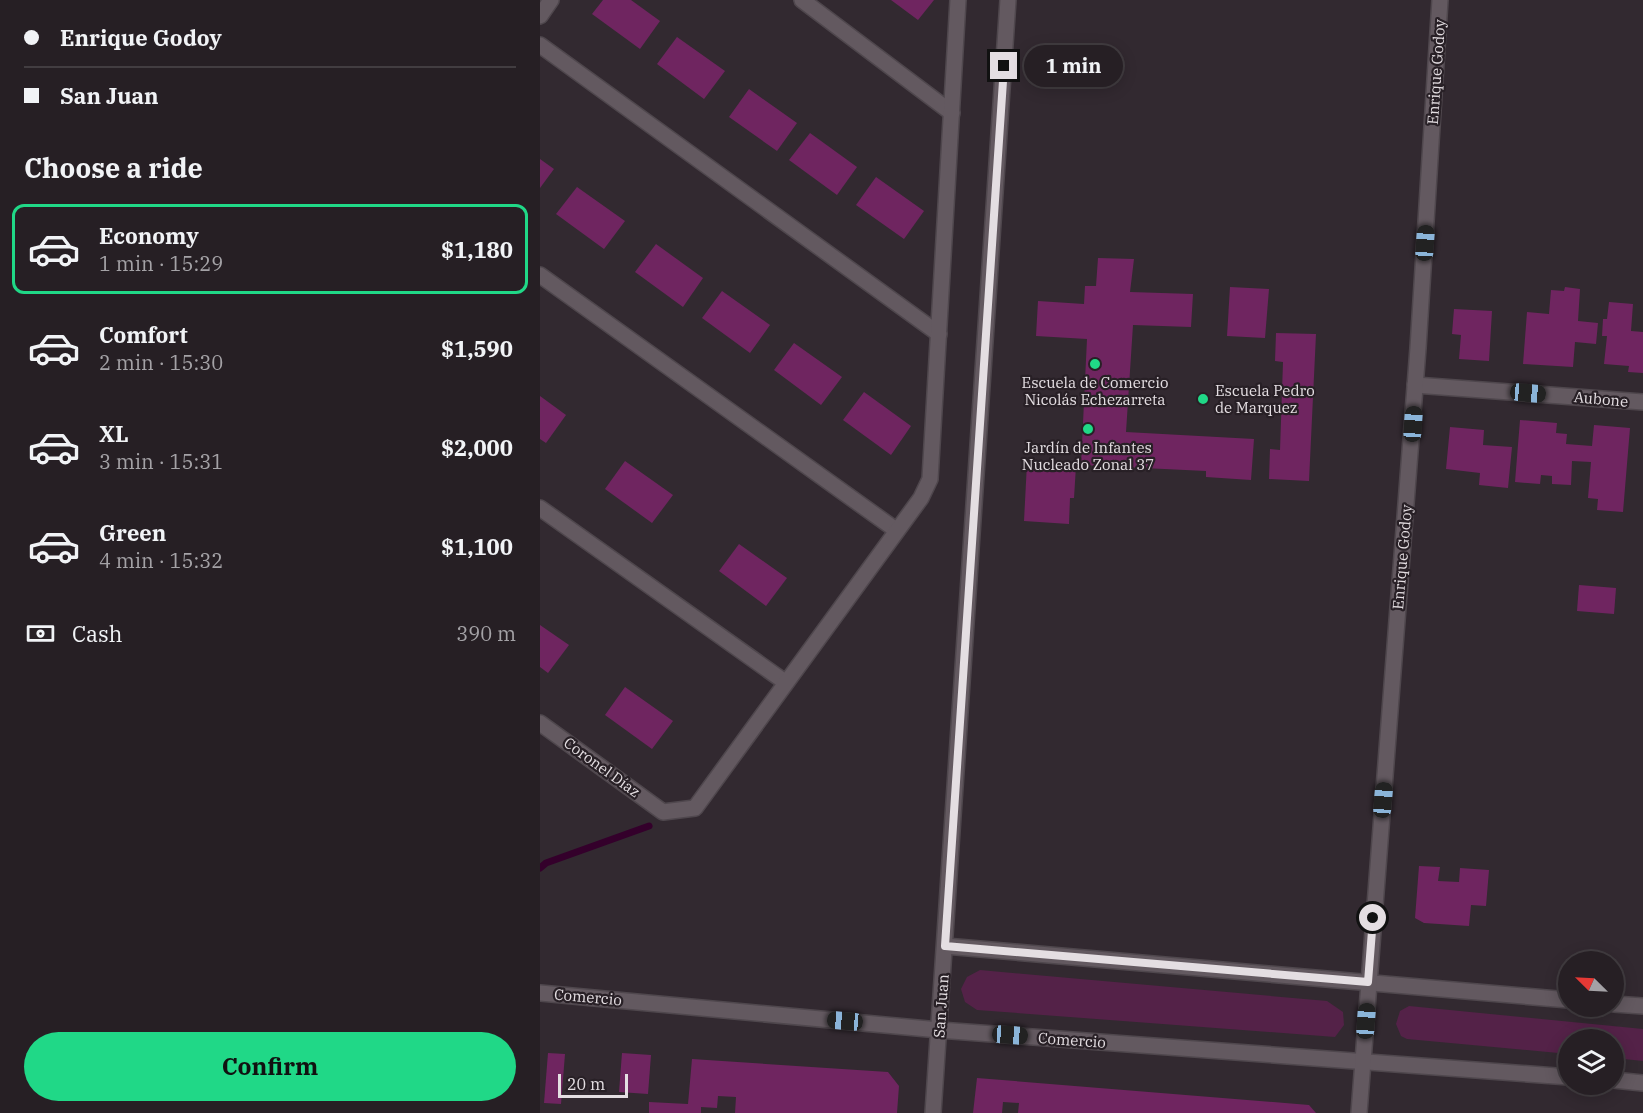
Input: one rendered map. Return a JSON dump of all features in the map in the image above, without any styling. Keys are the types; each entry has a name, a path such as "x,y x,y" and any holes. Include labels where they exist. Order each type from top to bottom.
{"street":[{"path":"540,16 551,0"},
{"path":"802,0 952,113"},
{"path":"540,508 785,682 921,498 930,479 958,0"},
{"name":"San Juan","path":"933,1113 1008,0"},
{"name":"Enrique Godoy","path":"1359,1113 1415,385 1440,0"},
{"path":"540,45 939,334"},
{"path":"540,275 896,530"},
{"name":"Aubone","path":"1415,385 1643,402"},
{"name":"Coronel Díaz","path":"540,723 663,812 695,808 785,682"},
{"path":"945,946 1558,999"},
{"name":"Comercio","path":"540,993 939,1030 1558,1076"},
{"path":"1624,1005 1643,1006"},
{"path":"1624,1081 1643,1083"}],"shaded area":[{"path":"980,970 1327,1001 1343,1012 1344,1025 1335,1037 977,1010 965,1002 961,989 967,977"},
{"path":"1409,1006 1643,1029 1643,1061 1624,1059 1624,1029 1558,1029 1558,1053 1407,1039 1401,1036 1396,1024 1400,1011"}],"building":[{"path":"603,0 631,0 660,21 640,49 592,14"},
{"path":"891,0 934,0 918,20"},
{"path":"677,37 725,71 704,99 657,64"},
{"path":"749,89 797,123 777,151 729,117"},
{"path":"810,133 857,167 837,195 789,160"},
{"path":"540,159 554,169 540,188"},
{"path":"876,177 924,211 904,239 856,205"},
{"path":"577,187 625,221 604,249 556,214"},
{"path":"656,244 703,278 683,307 635,272"},
{"path":"1098,258 1134,259 1130,292 1193,294 1191,327 1133,325 1126,432 1254,439 1251,480 1206,477 1206,471 1081,465 1087,339 1036,336 1038,301 1084,304 1085,286 1096,286"},
{"path":"1230,287 1269,289 1265,338 1227,336"},
{"path":"1565,287 1580,289 1578,321 1598,323 1596,344 1575,342 1573,367 1523,364 1527,312 1549,314 1551,290 1564,291"},
{"path":"722,291 770,325 750,353 702,318"},
{"path":"1609,302 1633,304 1631,331 1643,332 1643,373 1628,372 1629,366 1604,364 1607,336 1602,336 1603,319 1607,319"},
{"path":"1454,309 1492,311 1489,361 1459,359 1461,335 1452,334"},
{"path":"1276,333 1316,334 1309,481 1269,479 1270,449 1280,450 1283,362 1275,361"},
{"path":"794,343 842,377 821,405 774,370"},
{"path":"864,392 911,426 891,455 843,420"},
{"path":"540,396 566,415 546,443 540,439"},
{"path":"1520,420 1557,423 1556,433 1567,434 1566,444 1592,446 1594,425 1630,428 1623,512 1597,510 1598,499 1588,498 1591,462 1572,461 1571,485 1552,484 1552,476 1541,475 1540,484 1515,482"},
{"path":"1450,427 1484,430 1483,445 1512,447 1508,488 1479,485 1480,473 1446,469"},
{"path":"625,461 673,495 652,523 605,489"},
{"path":"1027,463 1076,466 1074,498 1070,498 1069,524 1024,521"},
{"path":"739,544 787,578 766,606 719,571"},
{"path":"1579,585 1616,588 1614,614 1577,611"},
{"path":"540,625 569,645 548,673 540,667"},
{"path":"625,687 673,721 652,749 605,715"},
{"path":"1419,866 1440,867 1438,881 1459,882 1460,868 1489,870 1486,906 1471,905 1469,926 1424,923 1415,918"},
{"path":"548,1053 565,1054 561,1104 544,1103"},
{"path":"622,1053 651,1055 648,1094 619,1092"},
{"path":"692,1059 888,1072 899,1086 897,1113 735,1113 736,1097 718,1096 717,1108 701,1107 701,1113 649,1113 649,1102 688,1104"},
{"path":"977,1078 1309,1105 1316,1113 1018,1113 1019,1103 1003,1102 1002,1113 973,1113"}],"waterway":[{"path":"540,868 546,863 649,826"}],"place":[{"name":"Escuela de Comercio Nicolás Echezarreta","path":"1095,364"},
{"name":"Escuela Pedro de Marquez","path":"1203,399"},
{"name":"Jardín de Infantes Nucleado Zonal 37","path":"1088,429"}],"route":[{"path":"1004,66 945,946 1368,982 1373,918"}]}
